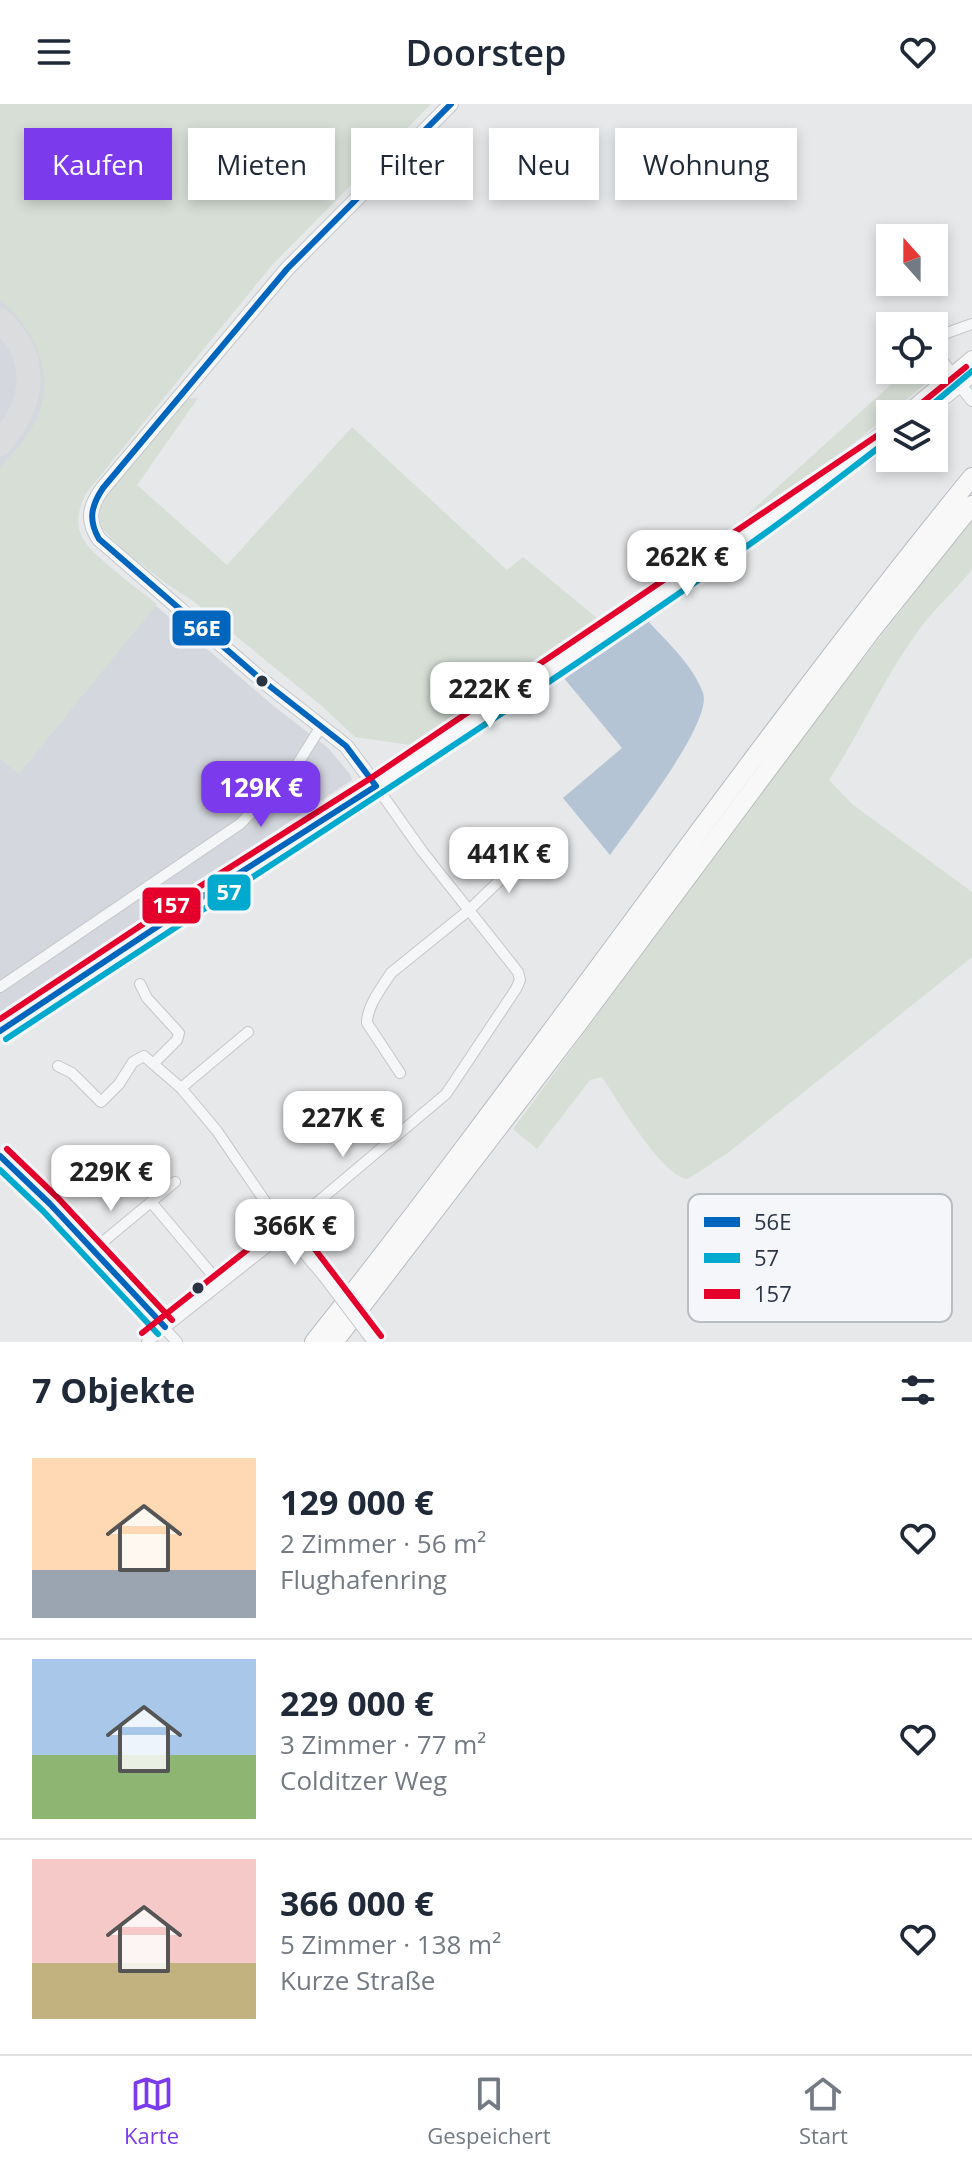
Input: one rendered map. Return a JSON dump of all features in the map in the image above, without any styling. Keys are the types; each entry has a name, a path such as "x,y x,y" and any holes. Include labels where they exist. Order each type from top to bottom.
{"highway":[{"path":"314,1342 455,1159 841,642 972,477"},
{"path":"334,1342 577,1025 868,635 972,505"}],"main road":[{"path":"376,786 346,746 263,681 122,561 93,531 91,512 103,488 287,269 451,104"},
{"path":"937,400 972,358"},
{"path":"926,400 956,380 972,375"},
{"path":"736,542 876,437"},
{"path":"0,1031 376,786 876,448"}],"street":[{"path":"948,333 972,324"},
{"path":"948,368 972,400"},
{"path":"0,987 240,824 295,768 322,725"},
{"path":"147,1342 286,1232 295,1221 446,1094 520,980 518,972 422,851 376,786"},
{"path":"400,1073 367,1023 368,1012 391,973 469,910 526,855"},
{"path":"140,984 147,998 179,1033 177,1040 154,1063"},
{"path":"181,1088 248,1032"},
{"path":"58,1066 72,1073 101,1102 136,1060 147,1056 181,1088 217,1131 286,1232 373,1342"},
{"path":"0,1156 93,1250 177,1342"},
{"path":"93,1250 175,1182"},
{"path":"151,1202 220,1284"}],"shaded area":[{"path":"0,104 39,128 24,128 24,200 158,200 266,266 138,419 74,509 82,543 275,707 328,748 352,780 0,1015"},
{"path":"0,104 431,104 407,128 351,128 351,185 273,264 87,492 78,518 79,530 86,543 115,572 157,604 19,774 0,759 0,468 25,438 38,416 44,379 35,345 26,329 0,300"},
{"path":"892,384 925,384 906,400 876,400 876,425 740,527 737,524"},
{"path":"198,398 137,485 227,565 352,427 507,570 523,557 598,619 411,745 355,737 192,600 122,549 101,527 98,513 104,498 185,399"},
{"path":"972,519 972,569 906,648 829,780 852,804 972,892 972,957 729,1152 688,1179 666,1166 654,1152 602,1077 590,1080 537,1149 513,1129 804,735"}],"water":[{"path":"647,620 693,673 703,693 703,707 696,727 668,775 610,855 563,798 622,748 563,677"}],"taxiway":[{"path":"0,320 22,350 28,381 20,413 0,444"}],"transit line":[{"name":"56E","path":"376,786 346,746 263,681 99,539 93,526 92,513 103,488 287,269 451,104"},
{"name":"157","path":"925,400 966,367"},
{"name":"57","path":"938,400 972,371"},
{"name":"157","path":"0,1019 371,778 876,436"},
{"name":"57","path":"6,1039 649,614 778,524 876,450"},
{"name":"56E","path":"0,1031 376,786"},
{"name":"157","path":"7,1149 57,1197 172,1320"},
{"name":"56E","path":"0,1156 50,1204 165,1327"},
{"name":"57","path":"0,1170 43,1211 158,1334"},
{"name":"157","path":"288,1222 298,1227 381,1336"},
{"name":"157","path":"142,1333 280,1224"}]}
